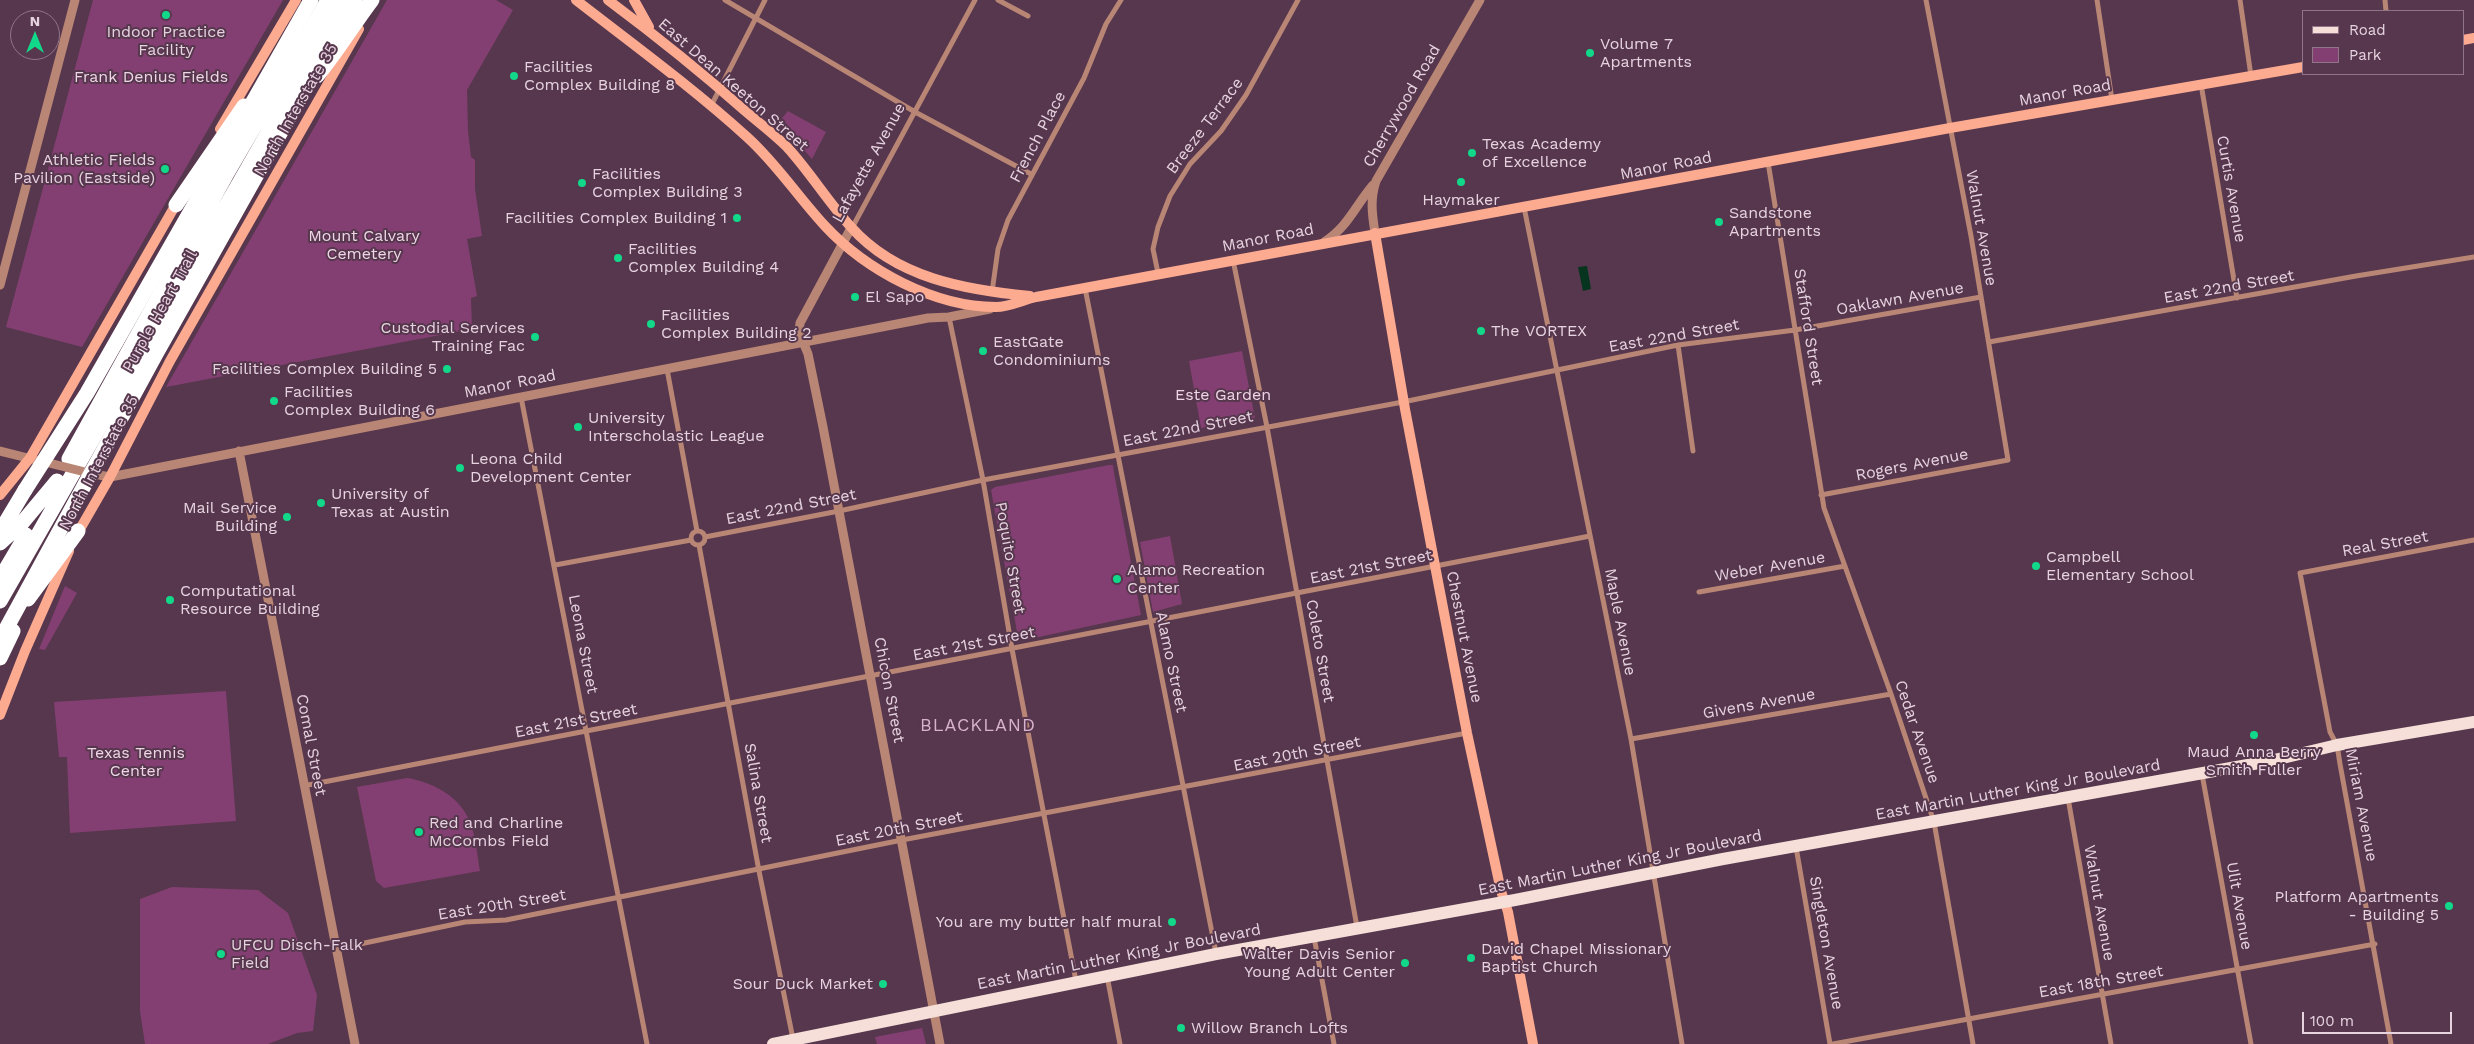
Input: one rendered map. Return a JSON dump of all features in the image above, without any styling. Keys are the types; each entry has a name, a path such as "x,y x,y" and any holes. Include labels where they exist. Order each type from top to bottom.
{"highway":[{"name":"Purple Heart Trail","path":"0,532 87,393 311,0"},
{"path":"176,205 317,0"},
{"name":"Purple Heart Trail","path":"0,580 222,183 328,0"},
{"name":"Purple Heart Trail","path":"0,601 344,0"},
{"name":"Purple Heart Trail","path":"0,640 170,328 355,0"},
{"path":"259,146 333,57 352,26 374,0"},
{"path":"0,543 22,523 57,481"},
{"path":"0,658 62,525"},
{"path":"0,636 78,531"}],"main road":[{"path":"0,495 30,458 296,0"},
{"name":"North Interstate 35","path":"0,715 25,651 78,531 110,477 170,361 374,0"},
{"name":"East Dean Keeton Street","path":"576,0 711,106 772,162 824,225 867,263 908,285 951,300 997,307 1036,297"},
{"name":"East Dean Keeton Street","path":"608,0 664,42 720,88 786,147 851,228 875,250 912,271 953,285 1036,297"},
{"path":"634,0 644,21 664,42"},
{"name":"Manor Road","path":"1036,297 1324,242 1524,208 1950,128 2302,67"},
{"name":"Chestnut Avenue","path":"1375,233 1403,402 1467,734 1504,902 1508,912 1533,1044"},
{"name":"East Martin Luther King Jr Boulevard","path":"773,1044 794,1042 934,1010 1216,954 2067,796 2270,761 2336,745 2474,722"}],"street":[{"path":"0,285 75,0"},
{"path":"725,0 915,112 1031,174"},
{"path":"711,106 765,0"},
{"name":"Lafayette Avenue","path":"803,342 799,332 800,323 976,0"},
{"path":"998,0 1028,16"},
{"name":"French Place","path":"992,292 998,249 1008,220 1084,78 1106,24 1121,0"},
{"name":"Breeze Terrace","path":"1158,273 1153,249 1158,227 1170,196 1190,164 1221,131 1246,95 1298,0"},
{"name":"Cherrywood Road","path":"1375,233 1371,194 1376,181 1480,0"},
{"name":"Walnut Avenue","path":"1926,0 1989,342 2008,460"},
{"path":"2097,0 2112,100"},
{"path":"2240,0 2251,76"},
{"name":"Curtis Avenue","path":"2201,84 2237,298"},
{"name":"Stafford Street","path":"1768,162 1821,495"},
{"path":"1324,242 1342,230 1357,203 1376,181"},
{"name":"Maple Avenue","path":"1524,208 1631,739 1682,1044"},
{"name":"East 22nd Street","path":"1989,342 2356,276 2474,257"},
{"name":"Coleto Street","path":"1233,260 1267,427 1358,928"},
{"name":"Alamo Street","path":"1085,288 1116,455 1146,604 1152,622 1216,954"},
{"name":"Oaklawn Avenue","path":"1795,330 1980,298"},
{"name":"Manor Road","path":"0,450 110,477 928,318 949,317 997,307"},
{"name":"Poquito Street","path":"949,317 983,480 1012,649 1076,981"},
{"name":"East 22nd Street","path":"705,537 983,480 1403,402 1678,346 1795,330"},
{"name":"Chicon Street","path":"803,342 808,354 839,511 940,1044"},
{"path":"1678,346 1693,451"},
{"path":"667,369 697,531"},
{"name":"Leona Street","path":"521,397 647,1044"},
{"name":"Comal Street","path":"240,451 354,1044"},
{"name":"Rogers Avenue","path":"1821,495 2008,460"},
{"name":"Cedar Avenue","path":"1821,495 1934,822 1974,1044"},
{"path":"691,540 695,545 700,545 704,541 703,533 697,531"},
{"path":"691,540 692,535 697,531"},
{"name":"East 21st Street","path":"303,786 730,705 1590,536"},
{"path":"555,565 691,540"},
{"name":"Real Street","path":"2300,573 2474,540"},
{"name":"Salina Street","path":"700,545 759,871 794,1042"},
{"name":"Weber Avenue","path":"1699,592 1846,566"},
{"name":"Miriam Avenue","path":"2300,573 2330,732 2336,745 2375,944 2392,1044"},
{"name":"Givens Avenue","path":"1631,739 1891,694"},
{"name":"East 20th Street","path":"336,949 465,922 506,920 759,871 902,840 1467,734"},
{"name":"Ulit Avenue","path":"2202,773 2251,1044"},
{"name":"Walnut Avenue","path":"2067,796 2111,1044"},
{"name":"Singleton Avenue","path":"1796,846 1832,1044"},
{"path":"1314,937 1334,1044"},
{"name":"East 18th Street","path":"1832,1044 2375,944"},
{"path":"1106,975 1120,1044"}],"green space":[{"name":"Frank Denius Fields","path":"93,0 283,0 82,347 6,327"},
{"name":"Mount Calvary Cemetery","path":"387,0 496,0 513,10 467,90 468,131 471,157 475,160 475,189 482,236 467,239 477,296 471,298 472,329 166,387"},
{"path":"788,111 826,132 812,159 796,141 792,131 782,118"},
{"name":"Este Garden","path":"1242,351 1255,418 1201,428 1189,361"},
{"path":"1113,465 1141,615 1025,640 1018,637 991,490 995,487"},
{"path":"1170,536 1182,604 1153,612 1140,542"},
{"path":"65,586 77,593 45,650 39,649"},
{"name":"Texas Tennis Center","path":"226,691 236,821 70,833 67,757 59,757 54,702"},
{"name":"Red and Charline McCombs Field","path":"407,778 435,787 459,805 472,827 480,871 384,888 376,881 357,787"},
{"name":"UFCU Disch-Falk Field","path":"172,887 258,890 288,913 317,995 313,1031 297,1033 268,1044 145,1044 140,1011 140,899"},
{"path":"922,1028 926,1044 877,1044 875,1037"}],"shaded area":[{"path":"1587,266 1591,289 1583,291 1578,267"}],"place":[{"name":"Indoor Practice Facility","path":"166,15"},
{"name":"Volume 7 Apartments","path":"1590,53"},
{"name":"Facilities Complex Building 8","path":"514,76"},
{"name":"Texas Academy of Excellence","path":"1472,153"},
{"name":"Athletic Fields Pavilion (Eastside)","path":"165,169"},
{"name":"Haymaker","path":"1461,182"},
{"name":"Facilities Complex Building 3","path":"582,183"},
{"name":"Facilities Complex Building 1","path":"737,218"},
{"name":"Sandstone Apartments","path":"1719,222"},
{"name":"Facilities Complex Building 4","path":"618,258"},
{"name":"El Sapo","path":"855,297"},
{"name":"Facilities Complex Building 2","path":"651,324"},
{"name":"The VORTEX","path":"1481,331"},
{"name":"Custodial Services Training Fac","path":"535,337"},
{"name":"EastGate Condominiums","path":"983,351"},
{"name":"Facilities Complex Building 5","path":"447,369"},
{"name":"Facilities Complex Building 6","path":"274,401"},
{"name":"University Interscholastic League","path":"578,427"},
{"name":"Leona Child Development Center","path":"460,468"},
{"name":"University of Texas at Austin","path":"321,503"},
{"name":"Mail Service Building","path":"287,517"},
{"name":"Campbell Elementary School","path":"2036,566"},
{"name":"Alamo Recreation Center","path":"1117,579"},
{"name":"Computational Resource Building","path":"170,600"},
{"name":"Maud Anna Berry Smith Fuller","path":"2254,735"},
{"name":"Red and Charline McCombs Field","path":"419,832"},
{"name":"Platform Apartments - Building 5","path":"2449,906"},
{"name":"You are my butter half mural","path":"1172,922"},
{"name":"UFCU Disch-Falk Field","path":"221,954"},
{"name":"David Chapel Missionary Baptist Church","path":"1471,958"},
{"name":"Walter Davis Senior Young Adult Center","path":"1405,963"},
{"name":"Sour Duck Market","path":"883,984"},
{"name":"Willow Branch Lofts","path":"1181,1028"}],"district":[{"name":"BLACKLAND","path":"978,726"}]}
